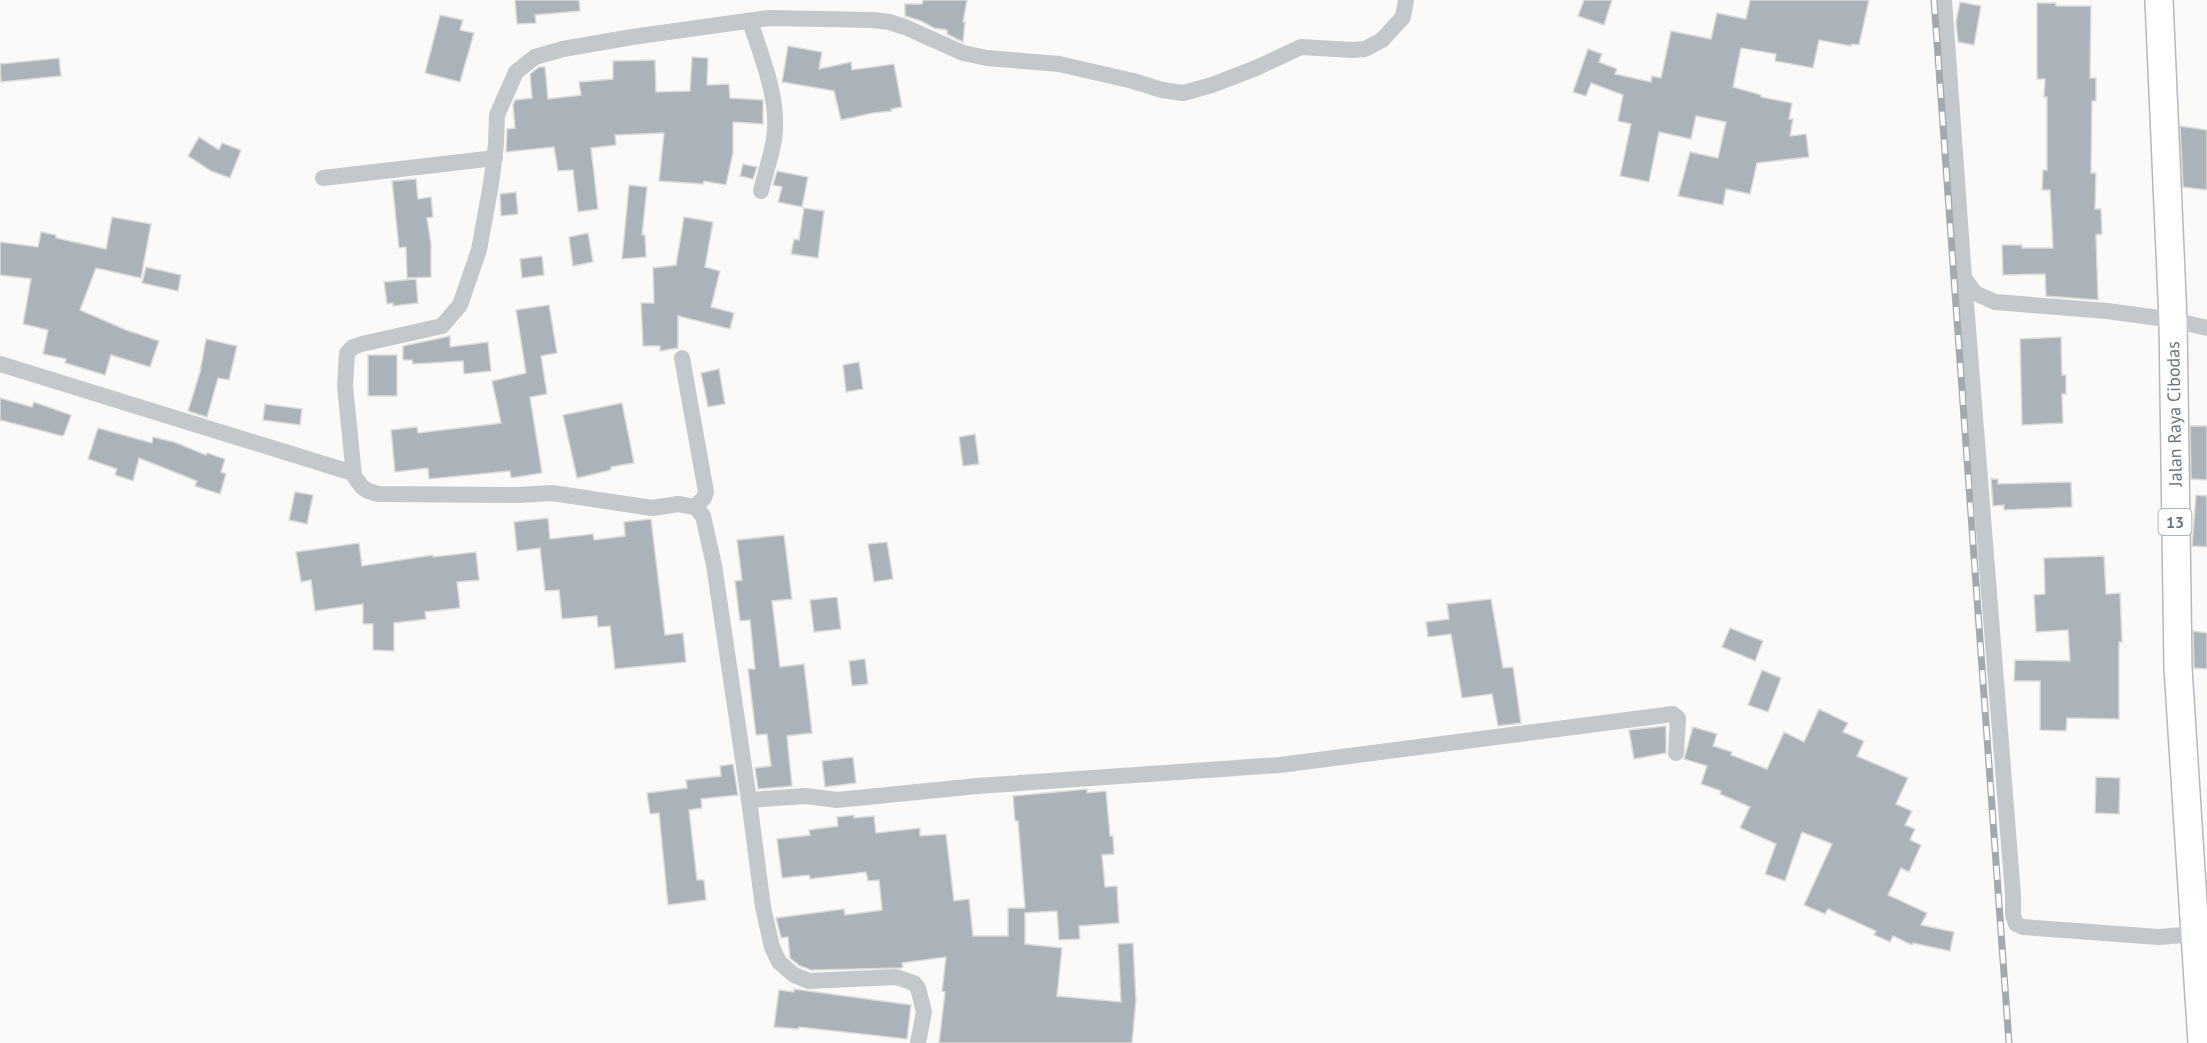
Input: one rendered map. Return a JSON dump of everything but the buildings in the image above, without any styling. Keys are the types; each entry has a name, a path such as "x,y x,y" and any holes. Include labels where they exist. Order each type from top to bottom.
{"highway":[{"name":"Jalan Raya Cibodas","path":"2159,0 2173,320 2178,668 2200,898 2196,934 2202,972 2202,1043"}],"street":[{"path":"918,1043 924,1012 918,988 914,983 896,978 809,981 794,975 779,962 772,947 763,907 709,538 703,516 695,507 678,504 652,507 552,493 519,495 416,492 378,494 369,491 362,487 353,473 345,386 347,353 353,347 362,344 428,331 442,326 460,305 479,250 495,158 497,115 516,72 535,57 563,49 632,37 769,18 889,22 963,53 987,58 1059,64 1162,90 1183,93 1212,85 1256,68 1301,47 1365,49 1382,39 1402,17 1406,0"},
{"path":"1944,0 2013,915 2016,924 2023,927 2159,937 2196,934"},
{"path":"750,21 770,82 774,109 773,141 761,191"},
{"path":"323,178 495,158"},
{"path":"1964,278 1975,293 1995,302 2107,311 2173,320 2207,328"},
{"path":"682,358 706,492 704,498 695,507"},
{"path":"0,364 353,473"},
{"path":"749,800 806,796 837,800 977,786 1280,765 1673,714 1678,718 1676,753"}],"railway":[{"path":"1934,0 2009,1043"}]}
